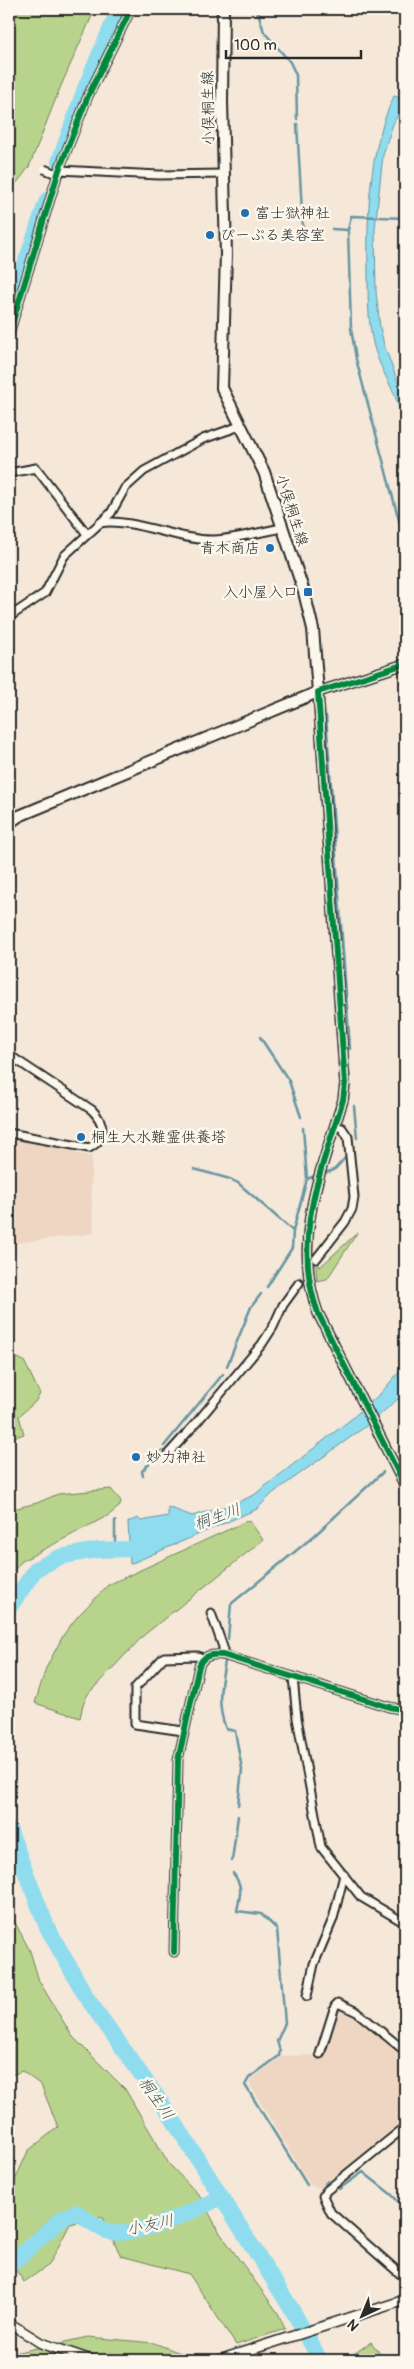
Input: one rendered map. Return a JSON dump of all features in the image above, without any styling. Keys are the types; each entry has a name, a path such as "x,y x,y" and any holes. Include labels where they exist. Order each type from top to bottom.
{"main road":[{"name":"小俣桐生線","path":"223,9 226,254 221,383 224,396 264,472 310,616 318,692"},
{"path":"9,823 19,816 318,692"}],"street":[{"path":"9,334 59,172 88,96 131,9"},
{"path":"44,169 59,172 159,175 224,174"},
{"path":"9,617 45,593 64,556 111,513 125,488 144,471 203,439 240,426"},
{"path":"9,473 36,468 87,534"},
{"path":"100,523 112,520 178,536 214,540 282,528"},
{"path":"405,664 318,692 346,1066 343,1100 312,1204 306,1237 306,1264 314,1302 330,1339 405,1486"},
{"path":"9,1055 92,1110 102,1122 103,1127 100,1140 89,1148 9,1133"},
{"path":"316,1260 345,1222 354,1203 348,1137 342,1128 336,1126"},
{"path":"169,1453 262,1344 273,1327 283,1305 299,1283"},
{"path":"211,1613 223,1647 222,1655"},
{"path":"174,1952 178,1760 199,1666 203,1659 210,1655 222,1655 389,1707 405,1710"},
{"path":"183,1731 135,1724 135,1688 164,1657 198,1656 203,1659"},
{"path":"292,1677 297,1718 321,1847 361,1898 405,1923"},
{"path":"307,1996 314,1964 333,1919 344,1875"},
{"path":"320,2054 335,2006 338,2003 357,2012 405,2051"},
{"path":"405,2127 323,2196 331,2213 405,2278"},
{"path":"221,2360 405,2300"},
{"path":"9,2323 41,2343 91,2360"}],"shaded area":[{"path":"9,1139 31,1141 92,1157 91,1190 94,1233 9,1244"},
{"path":"340,2007 354,2014 405,2055 405,2119 320,2188 311,2186 248,2082 282,2056 323,2055 336,2008"}],"green space":[{"path":"9,9 95,9 60,88 29,167 9,193"},
{"path":"357,1233 327,1279 317,1281 315,1256 320,1267"},
{"path":"9,1354 24,1361 40,1394 35,1402 19,1416 24,1434 9,1439"},
{"path":"111,1489 121,1501 120,1506 109,1515 22,1561 9,1576 9,1510 37,1503 58,1494"},
{"path":"249,1520 263,1540 144,1635 88,1694 83,1704 80,1718 35,1703 46,1668 64,1634 77,1617 108,1585"},
{"path":"9,1911 30,1951 39,1981 72,2036 125,2089 169,2164 199,2195 220,2233 278,2313 285,2329 236,2345 189,2274 121,2256 102,2217 70,2224 49,2265 24,2282 9,2260 9,2231 15,2211 11,2189 28,2151 58,2127 41,2085 22,2071 9,2076"},
{"path":"88,2337 154,2343 199,2360 9,2360 9,2354"},
{"path":"371,2342 385,2360 345,2360"}],"water":[{"path":"394,96 401,98 405,96 405,102 393,124 383,155 375,229 376,292 384,345 405,401 405,437 400,410 374,347 368,302 368,230 371,184 379,139 385,117"},
{"path":"405,1365 405,1390 402,1394 405,1397 405,1403 398,1399 369,1424 273,1493 257,1509 130,1564 128,1522 138,1518 141,1521 168,1516 168,1507 192,1516 231,1505 254,1495 350,1420 381,1393"}],"waterway":[{"path":"59,162 86,86 119,9"},
{"path":"257,9 264,32 290,62 296,75 297,119"},
{"path":"297,124 303,229"},
{"path":"9,311 47,200"},
{"path":"348,230 351,216 405,218"},
{"path":"332,229 348,230 351,328 356,359 405,543"},
{"path":"326,716 350,1049"},
{"path":"260,1037 289,1081 301,1117"},
{"path":"354,1106 357,1138"},
{"path":"303,1128 307,1179"},
{"path":"322,1174 334,1170 346,1157"},
{"path":"194,1169 238,1183 293,1231"},
{"path":"267,1287 292,1248 293,1231 307,1179 317,1175"},
{"path":"227,1366 251,1307 261,1294"},
{"path":"164,1446 223,1374"},
{"path":"143,1476 142,1471 161,1451"},
{"path":"228,1639 231,1604 314,1536 383,1472"},
{"path":"115,1521 115,1550"},
{"name":"桐生川","path":"9,1608 36,1569 60,1557 97,1550 129,1549 148,1542"},
{"path":"225,1662 220,1704 226,1729 235,1731 242,1769 238,1805"},
{"path":"232,1861 238,1816"},
{"name":"桐生川","path":"9,1829 47,1927 87,1998 172,2118 294,2313 320,2360"},
{"path":"233,1873 240,1887 237,1911 261,1914 277,1929 285,2023 277,2041 280,2051 279,2056 249,2078 245,2085 307,2185"},
{"path":"339,2189 363,2172 392,2195 405,2209"},
{"path":"325,2184 328,2181"},
{"name":"小友川","path":"9,2266 61,2219 76,2212 98,2227 106,2231 118,2233 148,2228 197,2209 221,2197"}],"tunnel":[{"path":"299,1283 316,1259"}],"cycle path":[{"path":"9,334 59,170 88,96 131,9"},
{"path":"405,664 318,692 345,1084 343,1100 318,1179 312,1205 307,1258 310,1286 318,1313 405,1486"},
{"path":"174,1952 178,1760 199,1666 205,1657 223,1655 389,1707 405,1710"}],"place":[{"name":"富士獄神社","path":"245,213"},
{"name":"ぴーぷる美容室","path":"210,235"},
{"name":"青木商店","path":"270,548"},
{"name":"入小屋入口","path":"308,592"},
{"name":"桐生大水難霊供養塔","path":"81,1137"},
{"name":"妙力神社","path":"136,1457"}]}
